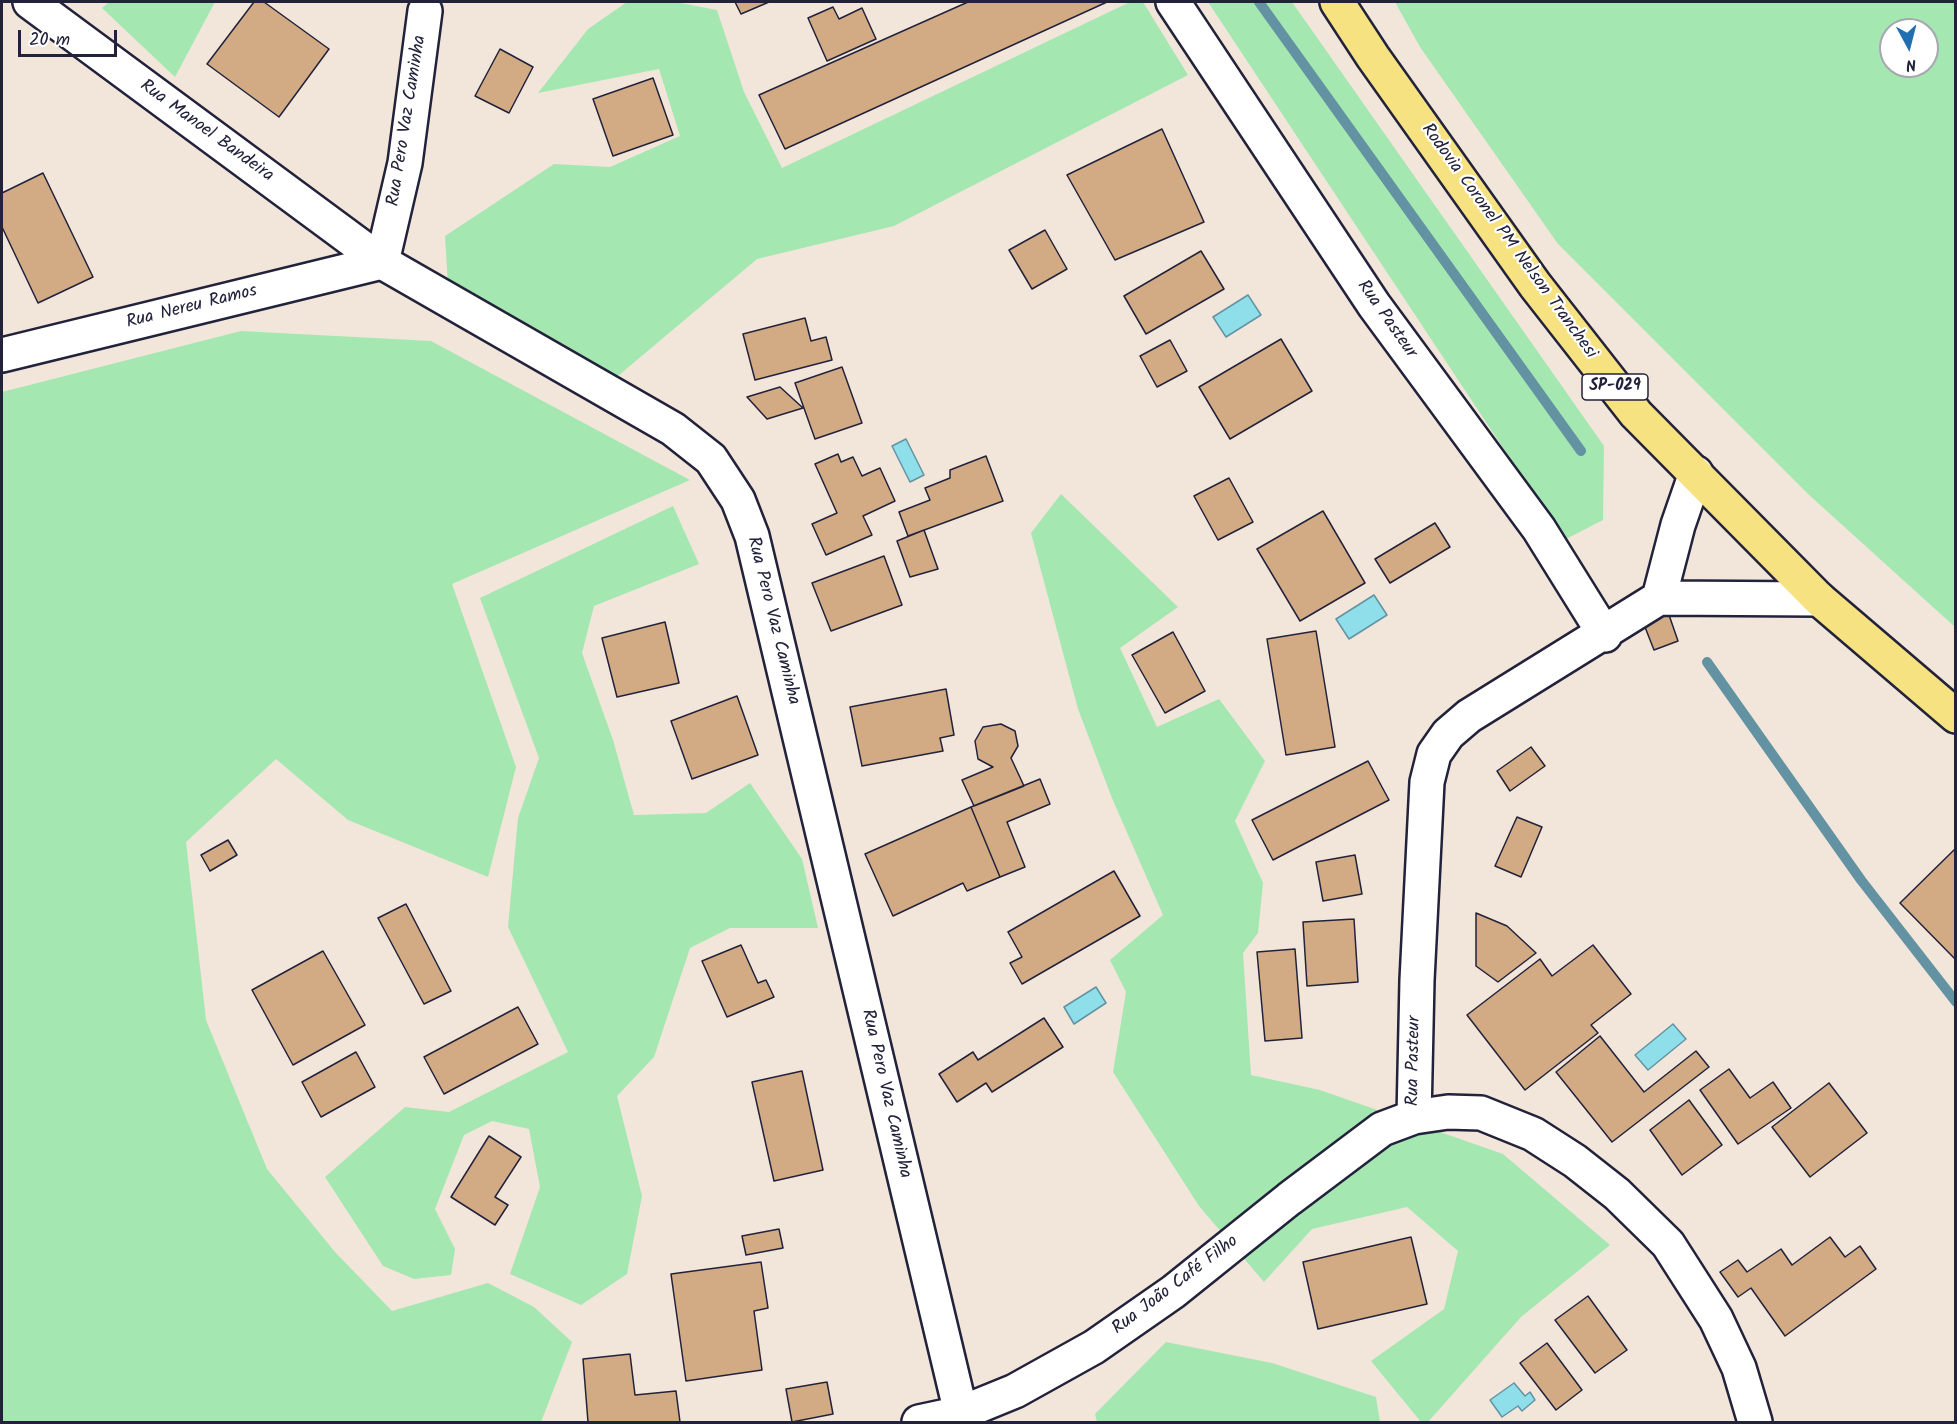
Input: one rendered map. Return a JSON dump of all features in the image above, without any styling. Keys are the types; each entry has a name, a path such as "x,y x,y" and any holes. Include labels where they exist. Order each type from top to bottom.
{"highway":[{"name":"Rodovia Coronel PM Nelson Tranchesi","path":"1337,2 1373,57 1535,285 1636,414 1819,599 1956,716"}],"street":[{"name":"Rua Manoel Bandeira","path":"30,2 382,262"},
{"name":"Rua Pasteur","path":"1173,2 1374,305 1539,529 1605,635"},
{"name":"Rua Pero Vaz Caminha","path":"425,10 405,163 382,262 674,429 711,459 738,500 752,536 961,1413"},
{"name":"Rua Nereu Ramos","path":"2,355 382,262"},
{"path":"1696,473 1678,525 1659,598 1819,599"},
{"name":"Rua Pasteur","path":"1659,598 1605,635 1469,716 1448,734 1434,754 1427,782 1414,1116 1448,1112 1481,1113 1533,1134 1575,1161 1617,1194 1668,1244 1716,1319 1739,1368 1755,1422"},
{"name":"Rua João Café Filho","path":"919,1422 961,1413 1015,1391 1094,1347 1173,1292 1289,1199 1382,1129 1414,1116"}],"green space":[{"path":"109,2 215,2 175,77 102,8"},
{"path":"627,2 675,2 717,10 744,92 782,168 1130,2 1143,2 1188,75 894,226 757,259 612,381 448,286 445,236 554,164 610,167 680,136 659,69 538,93 588,29"},
{"path":"1208,2 1292,2 1604,446 1603,520 1564,540"},
{"path":"1395,2 1955,2 1955,627 1808,494 1558,244 1420,47"},
{"path":"241,331 431,341 690,480 452,584 516,767 488,877 348,820 276,759 186,842 206,1020 267,1169 335,1252 392,1311 488,1283 534,1307 572,1342 541,1422 2,1422 2,392"},
{"path":"1061,494 1178,607 1120,648 1157,727 1219,699 1265,761 1235,821 1263,883 1258,933 1243,953 1251,1075 1320,1090 1503,1154 1610,1245 1521,1317 1428,1422 1421,1422 1371,1361 1444,1309 1458,1251 1407,1207 1312,1229 1264,1282 1199,1206 1113,1072 1126,992 1110,960 1163,915 1112,798 1078,709 1031,533"},
{"path":"673,506 699,564 594,606 582,653 613,740 634,815 706,813 750,783 802,859 818,928 730,928 690,948 654,1057 617,1096 642,1196 627,1274 581,1305 510,1274 540,1187 529,1129 492,1121 464,1135 435,1209 455,1249 451,1275 414,1279 383,1266 325,1177 405,1107 449,1112 568,1052 508,927 518,818 539,758 480,598"},
{"path":"1166,1342 1272,1363 1376,1397 1380,1422 1097,1422 1095,1414"}],"water":[{"path":"1248,295 1261,315 1226,337 1213,317"},
{"path":"906,439 924,475 910,482 892,446"},
{"path":"1374,595 1387,615 1349,639 1336,619"},
{"path":"1096,987 1106,1003 1074,1024 1064,1007"},
{"path":"1673,1024 1686,1039 1648,1070 1635,1055"},
{"path":"1514,1383 1525,1396 1530,1392 1535,1400 1522,1411 1518,1406 1502,1417 1490,1400"}],"building":[{"path":"254,2 264,2 329,49 279,117 207,64"},
{"path":"735,2 769,2 741,14"},
{"path":"968,2 1107,2 785,149 759,95"},
{"path":"833,7 839,19 862,8 876,39 827,61 808,18"},
{"path":"500,49 533,67 509,113 475,96"},
{"path":"653,78 673,135 613,156 593,99"},
{"path":"1162,129 1204,222 1115,260 1067,175"},
{"path":"43,173 93,277 38,303 2,227 2,193"},
{"path":"1045,230 1067,269 1032,289 1009,250"},
{"path":"1201,251 1224,289 1146,334 1124,296"},
{"path":"805,318 811,341 826,337 832,360 755,380 743,334"},
{"path":"1281,339 1312,391 1230,439 1199,387"},
{"path":"1170,340 1187,371 1157,387 1140,356"},
{"path":"842,367 862,423 815,439 795,383"},
{"path":"780,387 803,408 767,419 747,397"},
{"path":"838,454 841,462 853,457 862,476 880,468 895,501 863,516 872,535 826,555 812,524 837,513 815,464"},
{"path":"986,456 1003,501 908,536 899,512 930,500 925,488 950,478 950,470"},
{"path":"1229,478 1253,522 1218,540 1194,496"},
{"path":"1323,511 1365,583 1300,621 1257,549"},
{"path":"1435,523 1450,547 1390,583 1375,559"},
{"path":"924,530 938,569 910,577 897,541"},
{"path":"884,556 902,605 831,631 812,583"},
{"path":"1668,612 1678,641 1654,650 1643,622"},
{"path":"665,622 679,683 617,697 602,638"},
{"path":"1316,631 1335,747 1286,755 1267,639"},
{"path":"1173,632 1205,691 1165,713 1132,655"},
{"path":"946,689 954,735 940,738 943,751 862,766 850,707"},
{"path":"737,696 758,755 692,779 671,721"},
{"path":"1001,724 1015,731 1018,746 1011,758 1024,786 974,806 962,780 993,767 978,759 975,741 983,727"},
{"path":"1531,747 1545,766 1510,791 1497,771"},
{"path":"1368,761 1389,800 1273,860 1252,820"},
{"path":"1040,779 1050,804 1007,822 1025,867 1000,877 971,807"},
{"path":"971,807 1000,877 967,891 963,883 893,916 865,854"},
{"path":"1517,817 1542,827 1521,877 1495,866"},
{"path":"228,840 237,855 210,871 201,855"},
{"path":"1956,848 1956,960 1900,903"},
{"path":"1355,855 1362,894 1323,901 1316,862"},
{"path":"1114,871 1140,916 1022,984 1010,963 1022,957 1008,932"},
{"path":"406,904 451,991 424,1004 378,918"},
{"path":"1476,913 1507,926 1536,953 1498,982 1476,966"},
{"path":"1354,919 1358,982 1307,986 1303,922"},
{"path":"741,945 758,983 766,980 774,997 727,1017 702,961"},
{"path":"1593,945 1631,994 1591,1025 1598,1033 1525,1090 1467,1015 1540,959 1552,976"},
{"path":"1295,949 1302,1038 1265,1041 1257,952"},
{"path":"323,951 365,1025 293,1065 252,990"},
{"path":"518,1007 538,1044 444,1094 424,1057"},
{"path":"1044,1018 1063,1047 992,1092 986,1083 957,1102 939,1074 973,1052 978,1060"},
{"path":"1600,1036 1644,1092 1696,1051 1709,1067 1612,1142 1556,1072"},
{"path":"356,1052 375,1087 321,1117 302,1082"},
{"path":"1729,1069 1750,1098 1773,1082 1791,1108 1738,1144 1700,1090"},
{"path":"802,1071 823,1170 774,1181 752,1082"},
{"path":"1829,1083 1867,1133 1810,1177 1772,1127"},
{"path":"1689,1100 1722,1145 1682,1175 1650,1130"},
{"path":"489,1136 521,1157 495,1197 508,1205 495,1225 451,1197"},
{"path":"779,1229 783,1248 746,1255 742,1236"},
{"path":"1411,1237 1427,1304 1318,1329 1303,1262"},
{"path":"1830,1237 1845,1257 1860,1246 1876,1269 1785,1336 1751,1288 1738,1297 1720,1272 1738,1260 1747,1272 1781,1249 1792,1265"},
{"path":"761,1262 768,1308 754,1311 762,1370 686,1381 671,1274"},
{"path":"1588,1296 1627,1350 1595,1373 1555,1320"},
{"path":"1547,1343 1582,1390 1556,1410 1520,1363"},
{"path":"630,1354 635,1395 676,1391 680,1422 588,1422 583,1359"},
{"path":"827,1382 833,1414 792,1422 786,1389"}],"waterway":[{"path":"1259,2 1581,451"},
{"path":"1707,662 1861,880 1956,1002"}]}
